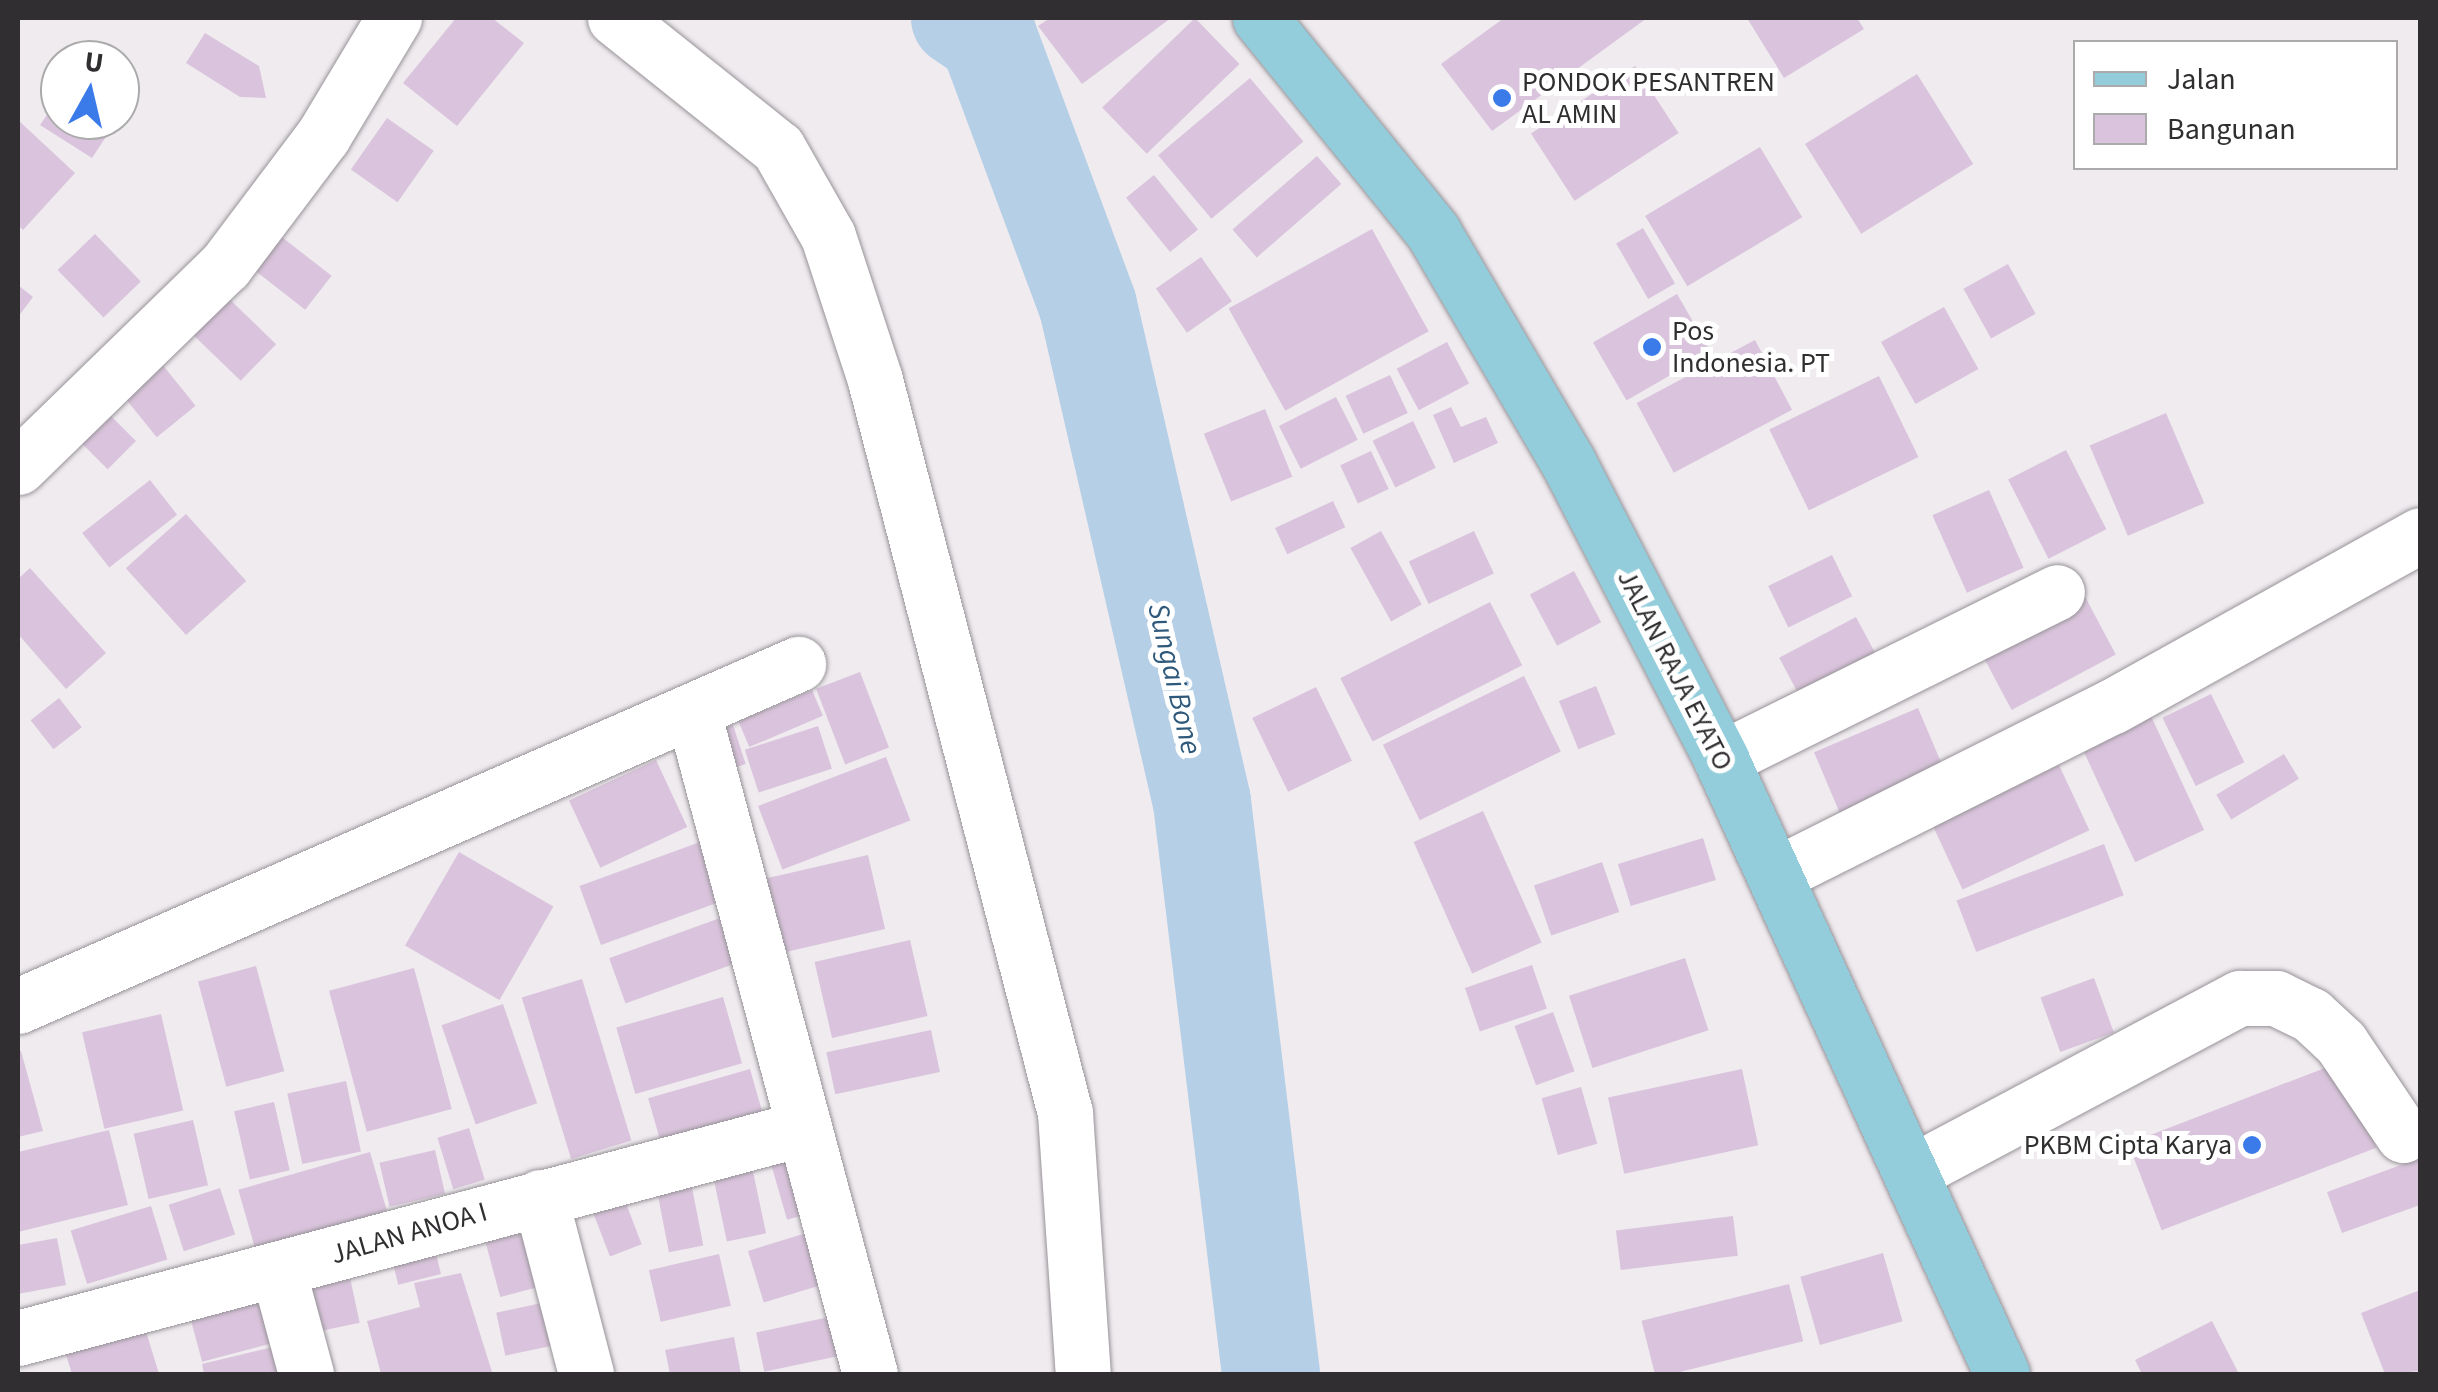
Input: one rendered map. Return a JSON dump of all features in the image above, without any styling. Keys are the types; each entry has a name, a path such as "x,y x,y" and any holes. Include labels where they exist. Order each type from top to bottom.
{"main road":[{"name":"JALAN RAJA EYATO","path":"1260,18 1432,232 1568,462 1721,758 1914,1171 2002,1374"}],"street":[{"path":"18,467 225,266 323,136 394,18"},
{"path":"615,18 778,148 828,236 874,380 1064,1113 1083,1374"},
{"path":"1775,875 2113,706 2420,535"},
{"path":"1721,758 2058,592"},
{"path":"18,1006 798,664"},
{"path":"693,712 800,1129 870,1374"},
{"path":"1914,1171 2240,998 2276,998 2311,1016 2342,1042 2403,1136"},
{"name":"JALAN ANOA I","path":"18,1338 800,1129"},
{"path":"540,1197 586,1374"},
{"path":"278,1270 306,1374"}],"building":[{"path":"456,18 492,18 524,43 457,126 403,83"},
{"path":"1050,18 1171,18 1082,84 1038,26"},
{"path":"1195,18 1239,64 1147,154 1102,108"},
{"name":"PONDOK PESANTREN AL AMIN","path":"1504,18 1647,18 1492,131 1441,64"},
{"path":"1747,18 1857,18 1864,29 1784,78"},
{"path":"205,33 259,66 266,98 240,97 186,63"},
{"path":"1635,66 1679,133 1575,201 1531,134"},
{"path":"1917,74 1973,164 1861,234 1805,144"},
{"path":"1250,78 1303,142 1211,219 1158,155"},
{"path":"387,118 434,151 398,202 351,170"},
{"path":"18,120 75,173 23,230 18,225"},
{"path":"64,140 104,140 92,158"},
{"path":"1760,147 1802,217 1687,286 1645,216"},
{"path":"1317,156 1341,184 1257,257 1232,229"},
{"path":"1154,175 1198,229 1170,252 1126,198"},
{"path":"1643,228 1675,283 1648,299 1616,244"},
{"path":"1372,229 1429,331 1285,411 1229,309"},
{"path":"95,234 141,281 103,318 58,270"},
{"path":"278,234 332,276 305,310 252,268"},
{"path":"1201,257 1232,301 1187,333 1156,289"},
{"path":"2008,264 2036,314 1991,339 1963,289"},
{"path":"18,285 33,297 18,317"},
{"path":"220,290 276,344 241,381 185,327"},
{"name":"Pos Indonesia. PT","path":"1677,294 1710,352 1626,401 1593,342"},
{"path":"1944,307 1978,369 1915,404 1881,342"},
{"path":"1755,340 1792,410 1674,473 1637,403"},
{"path":"1447,342 1469,383 1419,410 1397,369"},
{"path":"161,363 196,406 157,437 122,394"},
{"path":"1390,375 1408,413 1363,434 1346,396"},
{"path":"1879,376 1918,457 1809,510 1769,429"},
{"path":"1336,397 1358,440 1301,469 1279,426"},
{"path":"102,407 136,441 108,469 74,435"},
{"path":"1451,407 1461,427 1486,417 1498,443 1454,463 1433,415"},
{"path":"1265,409 1292,477 1231,501 1204,434"},
{"path":"2166,413 2204,503 2128,536 2090,445"},
{"path":"1413,421 1436,468 1395,487 1373,441"},
{"path":"2066,450 2106,529 2048,559 2008,480"},
{"path":"1371,451 1389,489 1358,503 1340,465"},
{"path":"150,480 177,515 109,568 82,533"},
{"path":"1989,490 2024,568 1967,593 1932,515"},
{"path":"1333,501 1345,527 1287,554 1275,528"},
{"path":"186,514 246,581 186,635 126,568"},
{"path":"1381,531 1422,604 1391,621 1350,548"},
{"path":"1474,531 1494,574 1429,604 1409,561"},
{"path":"1832,555 1852,596 1788,627 1768,586"},
{"path":"30,568 106,653 66,689 18,634 18,579"},
{"path":"1574,571 1601,622 1557,646 1530,594"},
{"path":"2082,591 2116,655 2012,710 1978,646"},
{"path":"1490,602 1522,665 1373,742 1340,678"},
{"path":"1856,617 1875,653 1798,694 1779,658"},
{"path":"860,672 889,748 845,764 816,689"},
{"path":"1524,676 1561,751 1420,820 1383,745"},
{"path":"1596,686 1615,734 1578,749 1559,701"},
{"path":"1316,687 1352,761 1288,792 1252,718"},
{"path":"812,690 823,716 749,747 738,721"},
{"path":"2211,694 2244,762 2196,786 2162,718"},
{"path":"59,698 82,727 53,749 31,720"},
{"path":"1918,708 1947,777 1843,821 1814,752"},
{"path":"2150,714 2204,830 2135,862 2081,746"},
{"path":"733,725 746,764 730,769 718,730"},
{"path":"818,726 832,769 759,793 745,750"},
{"path":"2284,754 2299,779 2231,820 2216,795"},
{"path":"886,757 910,820 782,870 758,806"},
{"path":"656,760 687,827 600,868 569,801"},
{"path":"2059,765 2089,830 1963,889 1932,824"},
{"path":"1483,811 1542,943 1472,973 1414,842"},
{"path":"711,838 733,897 601,945 579,886"},
{"path":"1703,838 1716,880 1631,906 1618,864"},
{"path":"2104,844 2124,895 1976,952 1956,901"},
{"path":"459,852 553,906 499,1000 405,946"},
{"path":"868,855 885,929 783,953 766,879"},
{"path":"1602,862 1619,912 1551,936 1534,885"},
{"path":"720,918 736,963 626,1003 609,958"},
{"path":"910,940 928,1016 832,1038 815,962"},
{"path":"1685,958 1708,1030 1592,1068 1569,996"},
{"path":"1532,965 1547,1008 1480,1032 1465,988"},
{"path":"256,966 284,1071 226,1087 198,982"},
{"path":"414,968 452,1109 367,1132 329,991"},
{"path":"2094,978 2114,1033 2060,1052 2040,997"},
{"path":"582,979 631,1141 571,1159 522,997"},
{"path":"723,997 742,1063 635,1094 616,1028"},
{"path":"503,1004 537,1103 476,1124 442,1025"},
{"path":"1553,1012 1575,1071 1536,1085 1514,1026"},
{"path":"161,1014 183,1110 104,1129 82,1032"},
{"path":"931,1030 940,1072 835,1094 826,1052"},
{"path":"21,1051 43,1131 18,1137 18,1052"},
{"name":"PKBM Cipta Karya","path":"2343,1061 2376,1148 2162,1230 2128,1143"},
{"path":"750,1069 763,1114 661,1143 648,1098"},
{"path":"1742,1069 1758,1145 1624,1174 1608,1097"},
{"path":"346,1081 361,1151 302,1164 287,1093"},
{"path":"1581,1087 1597,1144 1558,1155 1542,1098"},
{"path":"274,1102 290,1170 250,1179 234,1111"},
{"path":"193,1120 208,1185 149,1199 134,1134"},
{"path":"469,1128 485,1180 453,1189 437,1138"},
{"path":"109,1130 128,1205 18,1232 18,1152"},
{"path":"797,1142 817,1211 787,1220 767,1151"},
{"path":"435,1150 445,1194 390,1207 379,1163"},
{"path":"370,1152 387,1211 255,1248 238,1190"},
{"path":"749,1153 766,1233 727,1242 710,1161"},
{"path":"2420,1158 2420,1205 2342,1233 2327,1192"},
{"path":"689,1172 703,1246 669,1252 655,1179"},
{"path":"220,1188 235,1235 184,1251 169,1205"},
{"path":"622,1193 642,1244 610,1257 590,1205"},
{"path":"151,1206 167,1260 87,1284 71,1231"},
{"path":"1733,1216 1738,1256 1621,1270 1616,1230"},
{"path":"529,1219 547,1285 500,1297 483,1231"},
{"path":"813,1231 829,1283 764,1303 748,1251"},
{"path":"57,1238 66,1285 18,1294 18,1245"},
{"path":"433,1242 441,1274 398,1285 390,1253"},
{"path":"1883,1253 1903,1321 1820,1345 1800,1277"},
{"path":"719,1254 731,1306 661,1322 649,1270"},
{"path":"348,1268 360,1323 303,1335 291,1280"},
{"path":"461,1273 492,1372 381,1374 367,1321 420,1307 414,1283"},
{"path":"1789,1284 1803,1341 1672,1374 1655,1374 1642,1321"},
{"path":"269,1287 283,1340 202,1362 188,1309"},
{"path":"2420,1290 2420,1371 2385,1374 2361,1313"},
{"path":"551,1301 560,1344 505,1356 496,1313"},
{"path":"848,1313 856,1352 764,1372 756,1333"},
{"path":"142,1318 159,1374 72,1374 62,1342"},
{"path":"2212,1321 2239,1374 2142,1374 2135,1360"},
{"path":"734,1337 741,1374 670,1374 665,1350"},
{"path":"290,1343 298,1374 204,1374 202,1364"}],"waterway":[{"name":"Sungai Bone","path":"960,18 988,37 1088,306 1202,802 1271,1374"}],"place":[{"name":"PONDOK PESANTREN AL AMIN","path":"1502,98"},
{"name":"Pos Indonesia. PT","path":"1652,347"},
{"name":"PKBM Cipta Karya","path":"2252,1145"}]}
